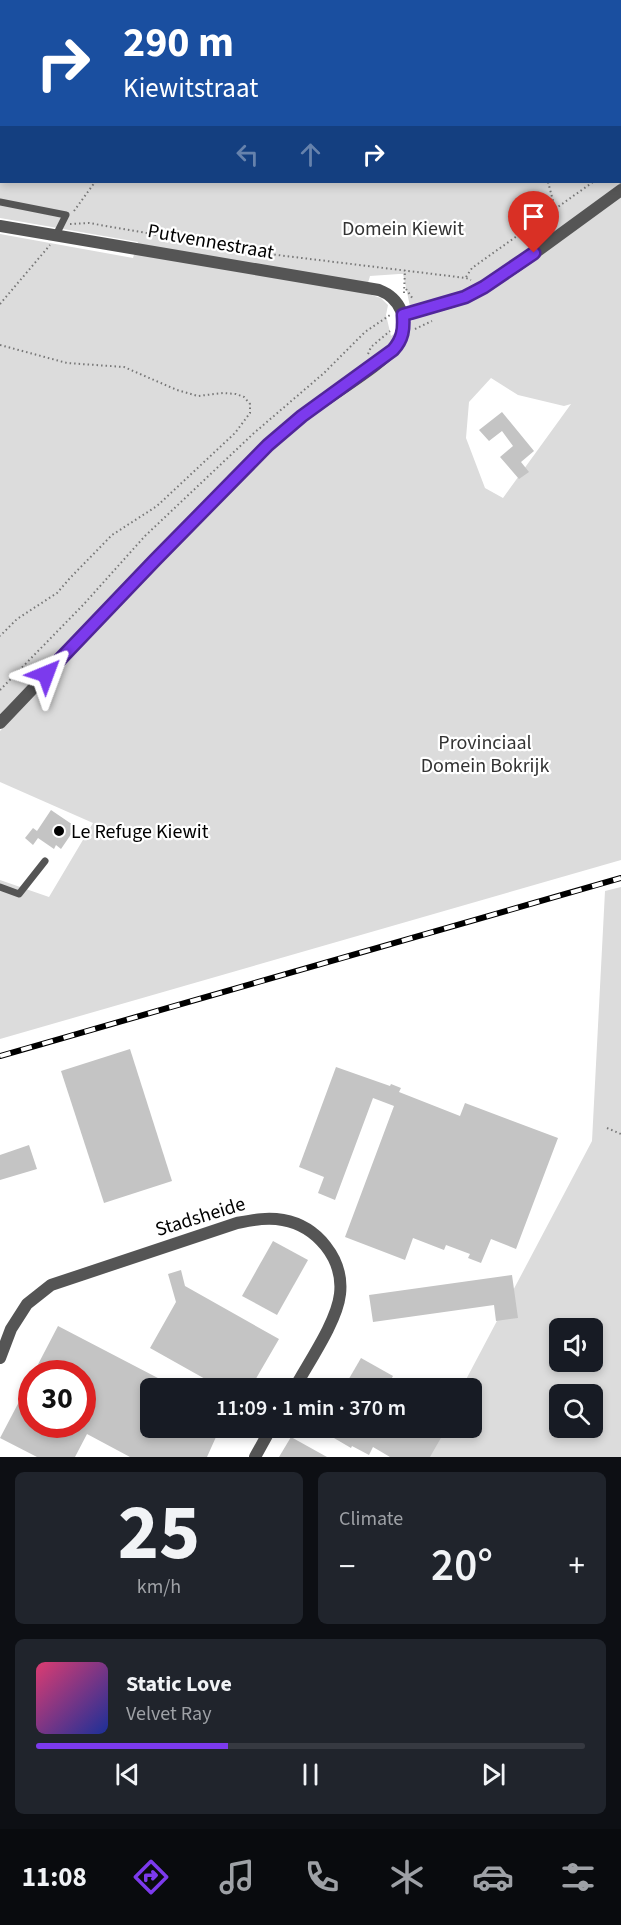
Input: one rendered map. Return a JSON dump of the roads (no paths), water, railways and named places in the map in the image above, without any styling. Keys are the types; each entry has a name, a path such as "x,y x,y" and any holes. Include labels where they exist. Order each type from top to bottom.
{"street":[{"path":"0,723 268,445 302,416 393,350 399,343 404,330 394,314 448,303 484,287 517,266 621,190"},
{"name":"Putvennestraat","path":"0,226 380,290 390,294 398,302 394,314"},
{"name":"Stadsheide","path":"0,1358 11,1329 27,1304 51,1285 237,1223 263,1218 283,1220 299,1225 315,1234 328,1250 340,1272 340,1295 334,1318 300,1378"},
{"path":"255,1457 266,1438"}],"lane":[{"path":"266,0 274,0"},
{"path":"0,202 66,215 57,235"},
{"path":"0,887 19,894 45,861"}],"railway":[{"path":"0,1056 621,878"}],"place":[{"name":"Le Refuge Kiewit","path":"59,831"}],"park label":[{"name":"Domein Kiewit","path":"403,228"},
{"name":"Provinciaal Domein Bokrijk","path":"485,754"}]}
